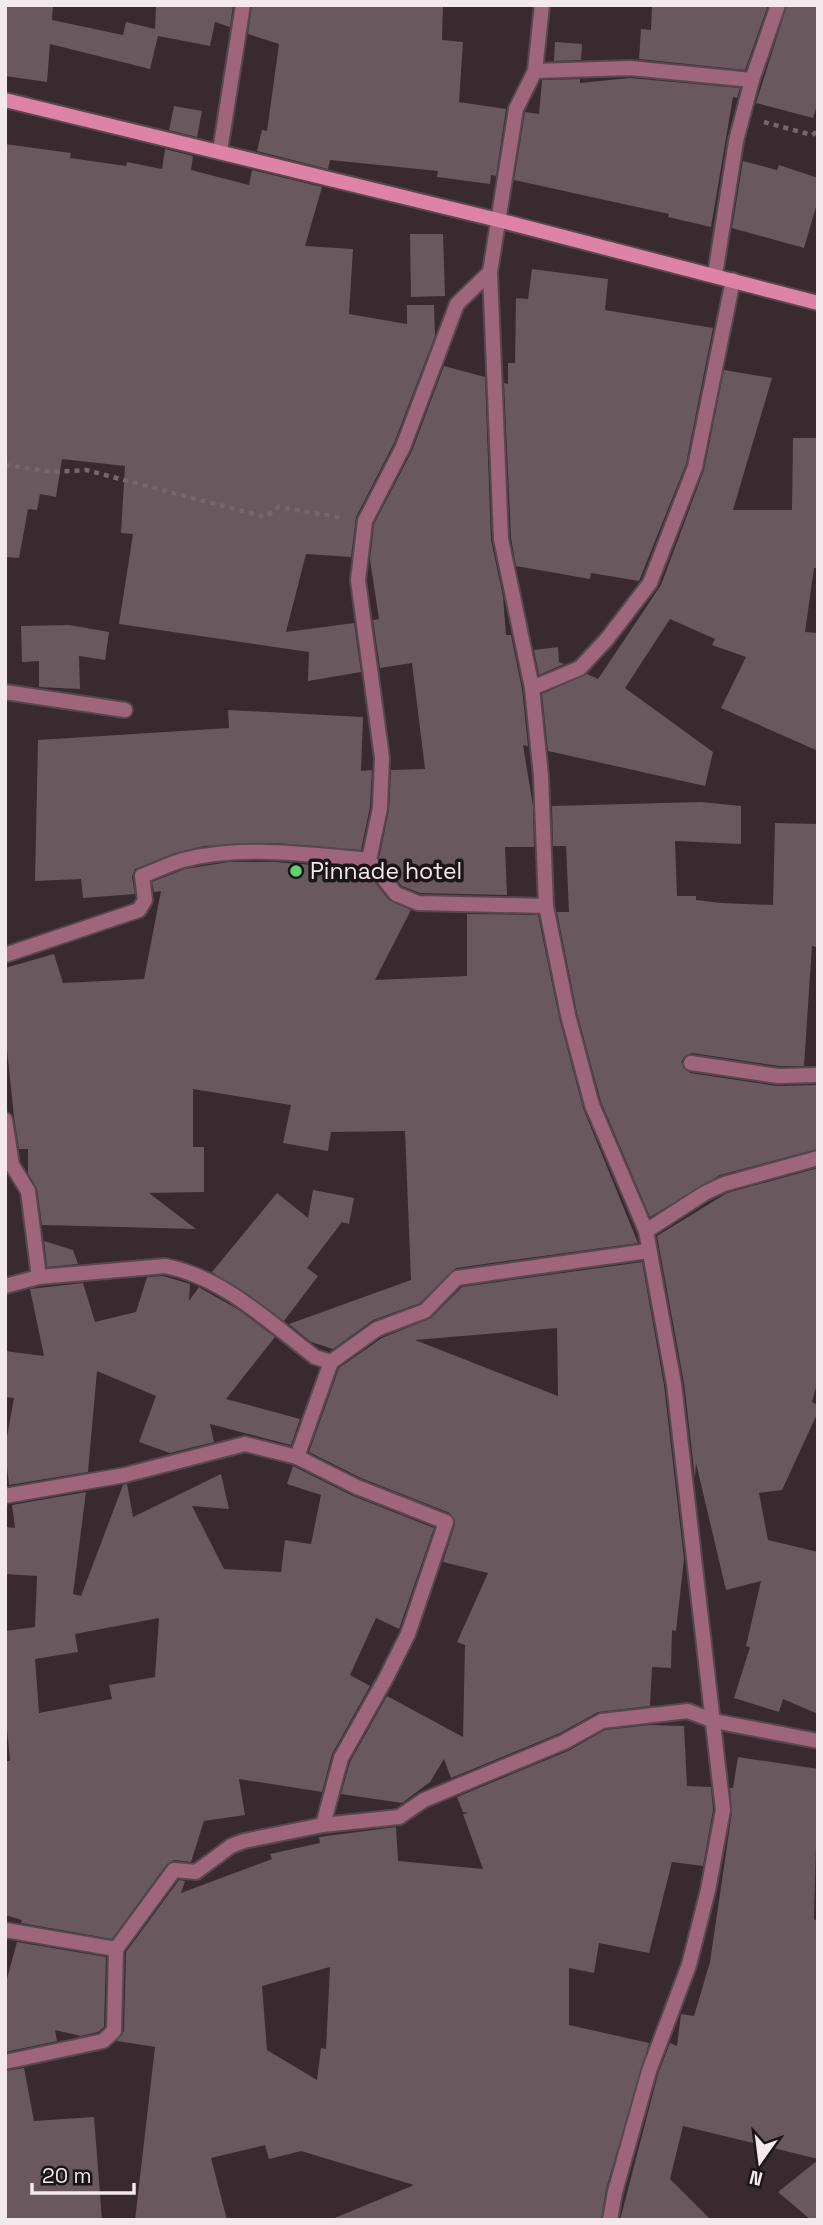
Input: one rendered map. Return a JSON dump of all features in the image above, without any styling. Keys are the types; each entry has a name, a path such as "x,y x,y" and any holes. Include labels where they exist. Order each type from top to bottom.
{"street":[{"path":"220,151 243,5"},
{"path":"542,5 535,71 516,108 490,272 501,539 531,688 541,776 546,906 568,1016 592,1105 646,1231 674,1384 723,1810 708,1890 689,1965 649,2071 615,2192 611,2220"},
{"path":"715,275 742,117 778,5"},
{"path":"535,71 630,68 752,80"},
{"path":"5,100 498,220 818,303"},
{"path":"369,860 380,808 382,758 358,580 365,521 403,447 457,304 490,272"},
{"path":"531,688 579,668 607,639 650,583 695,467 733,280"},
{"path":"5,692 125,710"},
{"path":"5,955 139,910 145,900 142,876 183,860 231,853 300,854 369,860 396,894 418,903 546,906"},
{"path":"691,1063 778,1076 818,1074"},
{"path":"5,1120 12,1165 28,1191 38,1277"},
{"path":"646,1231 724,1184 818,1158"},
{"path":"297,1457 331,1362 377,1329 425,1311 457,1278 648,1251"},
{"path":"5,1286 38,1277 165,1266 186,1270 213,1280 315,1357 331,1362"},
{"path":"5,1496 125,1475 235,1444 297,1457 356,1487 446,1522 408,1634 341,1758 323,1825"},
{"path":"5,2062 103,2041 114,2031 116,1949 174,1870 196,1872 231,1846 323,1825 399,1817 424,1800 564,1742 602,1721 688,1712 714,1721 818,1741"},
{"path":"5,1930 116,1949"}],"path":[{"path":"742,117 812,135 818,131"},
{"path":"5,465 53,472 86,470 265,517 279,507 365,521"}],"building":[{"path":"5,5 53,5 52,20 123,35 126,22 155,29 156,5 233,5 230,27 215,22 210,46 158,36 150,69 50,44 47,82 5,76"},
{"path":"252,5 443,5 442,40 463,42 459,102 506,109 496,176 491,175 490,184 437,177 438,171 330,160 328,169 257,151 262,130 267,131 279,44 248,34"},
{"path":"652,5 768,5 745,70 639,59 641,29 651,30"},
{"path":"787,5 818,5 818,102 813,118 756,103"},
{"path":"555,42 582,44 581,60 554,61"},
{"path":"630,78 740,88 737,98 733,97 711,227 668,217 669,214 514,180 525,112 539,114 542,80 580,79 580,83"},
{"path":"174,106 202,111 197,137 169,130"},
{"path":"5,144 71,153 70,158 126,166 127,162 162,169 165,149 193,156 191,170 249,185 252,170 322,187 305,246 353,249 349,314 407,324 407,305 434,305 435,336 394,443 356,517 351,557 306,554 286,632 354,623 361,672 308,681 309,652 119,624 133,534 121,533 125,466 62,459 56,497 40,494 37,510 28,509 19,558 5,557"},
{"path":"743,161 777,170 779,165 818,178 818,200 804,248 732,228"},
{"path":"410,234 443,234 445,296 411,297"},
{"path":"532,269 608,279 605,310 713,328 686,464 639,581 591,573 590,579 516,566 511,538 504,383 508,384 508,363 515,363 516,298 528,299"},
{"path":"444,366 485,377 491,540 503,596 506,635 511,635 522,689 528,746 523,745 533,806 534,847 505,847 507,895 420,893 402,886 379,858 389,810 391,770 425,769 412,663 380,668 373,620 379,619 370,560 374,524 412,451"},
{"path":"724,370 772,378 733,510 792,510 793,438 818,438 818,568 814,568 805,632 818,633 818,751 721,708 746,657 712,645 715,639 670,619 625,688 713,752 705,786 548,751 542,694 587,674 598,679 661,585 704,470"},
{"path":"69,625 109,632 105,660 79,656 80,689 39,687 39,661 22,662 21,626"},
{"path":"558,647 559,662 564,664 539,675 534,650"},
{"path":"228,710 363,717 361,771 372,770 370,807 361,850 276,843 204,846 175,853 135,869 132,877 135,894 83,898 81,879 35,881 38,740 229,728"},
{"path":"701,802 741,806 741,844 675,841 677,896 696,896 696,900 773,905 775,823 818,824 818,926 816,947 812,946 804,1066 779,1066 692,1053 681,1062 690,1073 777,1086 818,1085 818,1149 720,1175 650,1217 601,1102 577,1013 557,912 569,912 566,846 553,846 552,806"},
{"path":"229,862 275,862 364,869 389,900 411,910 375,980 467,976 467,914 538,915 559,1017 583,1108 638,1243 456,1268 420,1303 373,1320 333,1349 311,1342 289,1324 411,1280 405,1131 331,1132 328,1151 283,1143 291,1105 193,1089 193,1147 204,1147 204,1192 149,1193 196,1229 42,1225 37,1189 28,1173 28,1149 19,1149 14,1117 5,1030 5,968 54,954 63,983 144,979 161,891 154,892 152,882 185,869"},
{"path":"818,1168 818,1380 812,1402 818,1405 818,1412 782,1490 759,1493 768,1540 818,1552 818,1714 783,1699 779,1712 734,1698 750,1647 746,1646 761,1581 726,1590 696,1463 695,1478 684,1383 657,1236 727,1193"},
{"path":"313,1190 354,1198 349,1224 342,1222 307,1268 318,1276 284,1321 212,1272 277,1193 308,1218"},
{"path":"44,1241 73,1250 78,1264 47,1267"},
{"path":"642,1262 664,1385 684,1559 676,1631 672,1630 671,1668 652,1667 650,1706 598,1712 560,1733 451,1778 444,1759 430,1782 402,1803 341,1794 350,1762 387,1696 463,1737 465,1645 457,1642 488,1573 443,1562 455,1524 450,1513 361,1478 309,1452 339,1368 382,1338 431,1318 462,1287","holes":["557,1328 558,1396 415,1340"]},
{"path":"163,1276 190,1284 189,1301 199,1287 239,1310 275,1337 226,1399 300,1419 291,1445 210,1424 214,1442 170,1453 139,1442 156,1396 97,1371 88,1472 9,1485 5,1448 14,1398 5,1397 5,1351 44,1356 30,1289 83,1283 95,1322 136,1312 147,1277"},
{"path":"293,1466 353,1496 434,1528 399,1629 376,1618 350,1675 370,1686 332,1754 322,1792 239,1779 245,1815 204,1821 191,1862 174,1860 167,1864 112,1939 21,1923 22,1920 5,1915 5,1761 10,1761 5,1707 5,1631 35,1627 37,1576 5,1574 5,1527 15,1528 12,1505 86,1492 73,1594 81,1596 123,1485 127,1484 133,1517 221,1474 229,1509 192,1506 224,1569 281,1572 285,1540 311,1544 321,1495 287,1484","holes":["159,1618 155,1677 109,1685 112,1699 39,1713 35,1659 78,1652 75,1634"]},
{"path":"650,1725 684,1726 687,1786 711,1787 713,1810 703,1866 672,1862 649,1953 599,1943 594,1973 569,1968 569,2025 649,2043 606,2189 601,2220 330,2220 414,2185 301,2151 269,2159 265,2145 211,2158 227,2220 135,2220 155,2047 117,2041 124,2031 126,1952 179,1880 185,1881 181,1893 272,1859 270,1854 320,1843 319,1837 396,1827 398,1861 483,1869 463,1814 468,1813 463,1812 457,1797 568,1751 605,1730","holes":["330,1967 326,2049 321,2048 317,2080 267,2050 262,1986"]},
{"path":"738,1757 818,1769 814,1919 818,1922 818,2159 683,2126 670,2179 711,2220 620,2220 658,2074 670,2043 677,2046 681,2014 694,2016 710,1962 732,1812 730,1788 733,1788"},
{"path":"17,1942 106,1957 104,2027 98,2032 81,2036 55,2030 57,2041 5,2052 5,1986"},
{"path":"24,2068 34,2121 94,2117 102,2220 5,2220 5,2071"},
{"path":"818,2160 818,2220 811,2220 778,2192"}],"place":[{"name":"Pinnade hotel","path":"296,871"}]}
